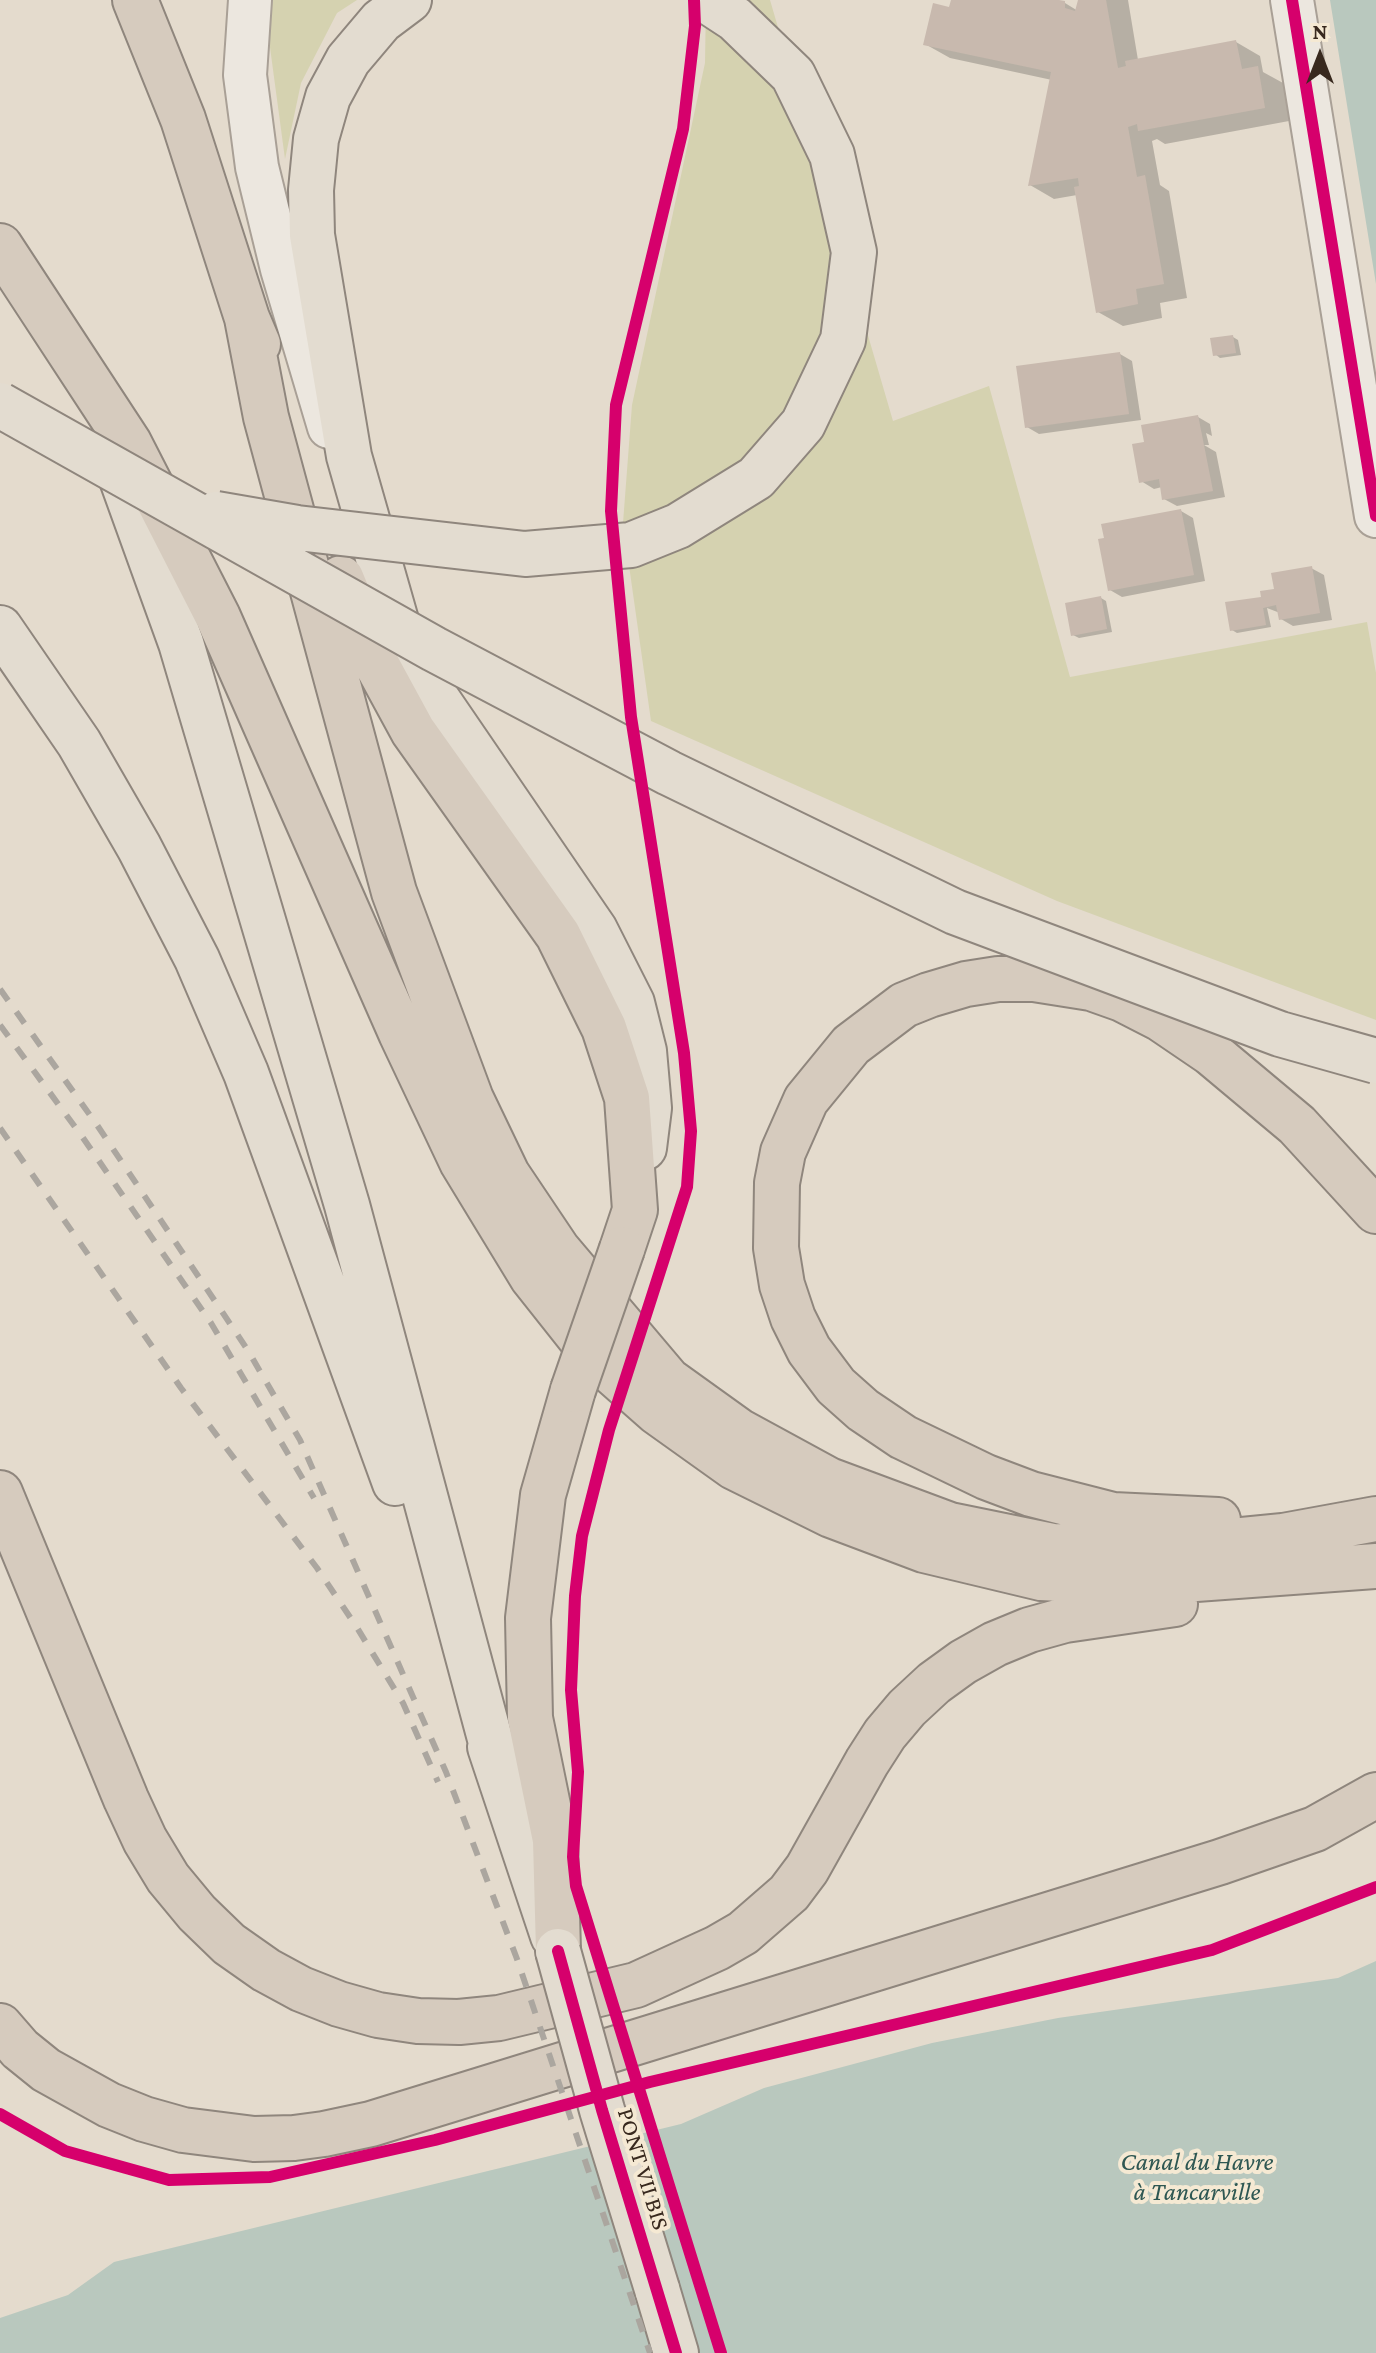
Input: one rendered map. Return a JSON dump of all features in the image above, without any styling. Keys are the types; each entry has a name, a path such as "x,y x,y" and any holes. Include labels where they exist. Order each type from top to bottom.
{"highway":[{"path":"135,0 183,119 247,318 293,428 330,551 376,663 413,731 558,935 604,1028 627,1098 628,1230 573,1390 543,1495 528,1618 530,1718 555,1840 558,1951"},
{"path":"0,246 129,443 218,617 395,1019 462,1162 532,1277 597,1359 657,1412 734,1467 831,1515 924,1550 1041,1578 1141,1583 1376,1566"},
{"path":"247,318 266,417 394,892 471,1099 507,1174 558,1250 668,1380 739,1431 829,1480 950,1525 1053,1546 1161,1548 1283,1536 1376,1516"},
{"path":"1376,1211 1297,1125 1211,1053 1161,1019 1122,999 1091,988 1034,979 998,979 929,995 904,1005 851,1045 806,1100 794,1123 783,1152 775,1212 776,1248 782,1285 793,1318 809,1350 836,1386 863,1410 903,1437 986,1477 1031,1494 1113,1515 1251,1522 1376,1516"},
{"path":"0,1493 126,1799 145,1840 168,1878 229,1944 266,1970 301,1989 339,2004 378,2015 418,2021 459,2022 499,2018 636,1985 743,1933 789,1893 807,1869 867,1762 907,1708 934,1683 995,1644 1065,1620 1376,1574"},
{"path":"0,2026 20,2049 46,2070 109,2105 144,2119 183,2130 254,2139 324,2134 371,2124 1220,1862 1315,1829 1376,1795"}],"main road":[{"path":"409,0 381,21 348,60 328,97 316,139 311,190 312,235 349,456 405,652 595,930 632,1003 644,1051 649,1108 628,1230"},
{"path":"186,509 297,528 525,554 631,545 678,526 756,478 803,424 843,340 854,252 832,155 793,75 735,19 706,0"},
{"path":"85,379 181,643 347,1205 500,1776"},
{"path":"0,405 434,649 641,759 955,912 1280,1034 1376,1061"},
{"path":"0,628 79,743 139,847 197,959 246,1073 500,1776"},
{"name":"PONT VII BIS","path":"500,1776 558,1951 602,2110 676,2353"}],"lane":[{"path":"250,0 245,75 257,167 282,269 333,441 405,652"},
{"path":"1292,0 1376,516"}],"shaded area":[{"path":"273,0 357,0 337,13 301,83 285,159 267,25"},
{"path":"706,0 770,0 893,421 989,386 1070,677 1367,622 1376,673 1376,1020 1057,901 651,721 623,523 632,405 705,63"}],"water":[{"path":"1330,0 1376,0 1376,284"},
{"name":"Canal du Havre à Tancarville","path":"1376,1961 1376,2353 0,2353 0,2318 68,2295 114,2262 681,2124 764,2088 932,2043 1058,2018 1338,1978"}],"building":[{"path":"951,0 1059,0 1065,1 1065,8 1075,11 1078,0 1106,0 1118,68 1126,66 1125,61 1236,40 1242,69 1258,66 1265,108 1138,131 1137,124 1128,127 1137,177 1145,175 1164,284 1136,289 1138,304 1096,313 1074,187 1079,186 1078,178 1028,186 1051,72 923,45 933,3 949,7"},
{"path":"1233,335 1236,353 1213,356 1210,338"},
{"path":"1120,352 1129,414 1025,428 1016,366"},
{"path":"1198,415 1213,491 1162,500 1159,479 1139,483 1132,444 1144,442 1141,425"},
{"path":"1181,509 1194,575 1108,591 1098,539 1104,538 1101,524"},
{"path":"1312,566 1320,613 1279,620 1276,605 1263,608 1266,625 1230,631 1225,602 1261,597 1260,591 1274,589 1271,573"},
{"path":"1101,596 1107,629 1071,636 1065,603"}],"railway":[{"path":"0,989 97,1125 247,1349 300,1440 446,1772 517,1959 650,2353"},
{"path":"0,1025 81,1135 211,1323 314,1498"},
{"path":"0,1128 181,1388 317,1568 356,1626 403,1703 438,1782"}],"cycle path":[{"path":"694,0 695,26 683,129 616,405 611,511 631,717 684,1053 691,1131 687,1187 609,1430 582,1536 575,1596 571,1690 578,1772 573,1857 576,1886 721,2353"},
{"path":"1292,0 1376,516"},
{"path":"0,2114 65,2151 169,2180 270,2177 435,2140 650,2082 1212,1950 1376,1887"},
{"path":"558,1951 602,2110 676,2353"}]}
